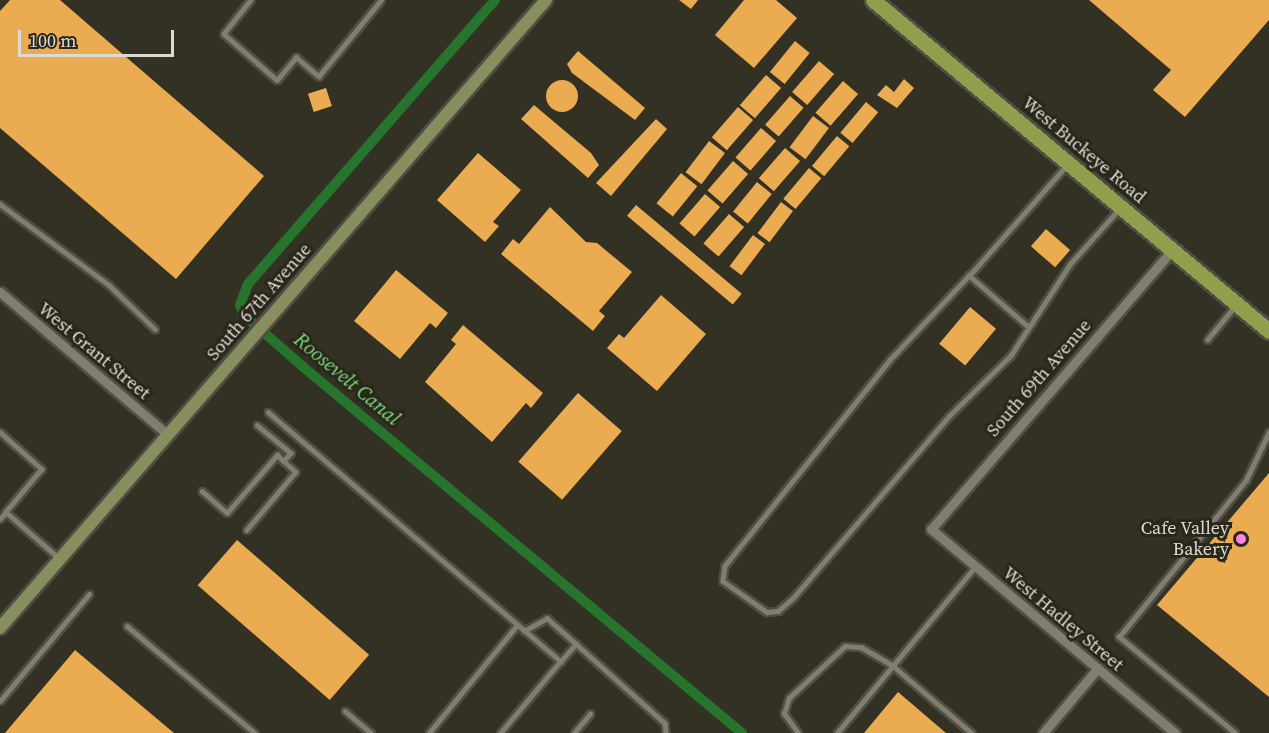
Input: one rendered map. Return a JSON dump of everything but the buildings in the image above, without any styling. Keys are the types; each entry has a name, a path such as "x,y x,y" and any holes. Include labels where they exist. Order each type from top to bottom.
{"main road":[{"name":"South 67th Avenue","path":"0,628 546,0"},
{"name":"West Buckeye Road","path":"873,0 1269,331"}],"street":[{"name":"South 69th Avenue","path":"931,529 1173,249"},
{"name":"West Grant Street","path":"0,292 167,434"},
{"name":"West Hadley Street","path":"931,529 1175,733"},
{"path":"1043,733 1098,668"}],"lane":[{"path":"251,0 224,34 277,80 296,57 319,76 381,0"},
{"path":"1069,162 969,276 898,351 725,566 723,580 750,603 778,611 793,598 949,416 1011,355 1027,326 1070,264 1122,206"},
{"path":"0,204 110,285 155,329"},
{"path":"969,276 1027,326"},
{"path":"1207,340 1237,304"},
{"path":"268,412 561,661"},
{"path":"257,425 291,453 284,461"},
{"path":"0,432 42,469 0,519"},
{"path":"1235,733 1119,637 1246,480 1269,432"},
{"path":"202,491 227,513 277,455 284,461 296,472 247,530"},
{"path":"6,512 60,559"},
{"path":"837,733 975,567"},
{"path":"0,701 89,594"},
{"path":"524,631 547,618 665,723 666,733"},
{"path":"429,733 516,625"},
{"path":"127,626 255,733"},
{"path":"501,733 576,644"},
{"path":"798,733 784,714 789,698 834,652 845,646 861,647 892,665 972,733"},
{"path":"345,711 371,733"},
{"path":"574,733 590,714"}],"waterway":[{"name":"Roosevelt Canal","path":"495,0 248,284 240,305 244,315 302,366 742,733"}],"place":[{"name":"Cafe Valley Bakery","path":"1241,539"}]}
